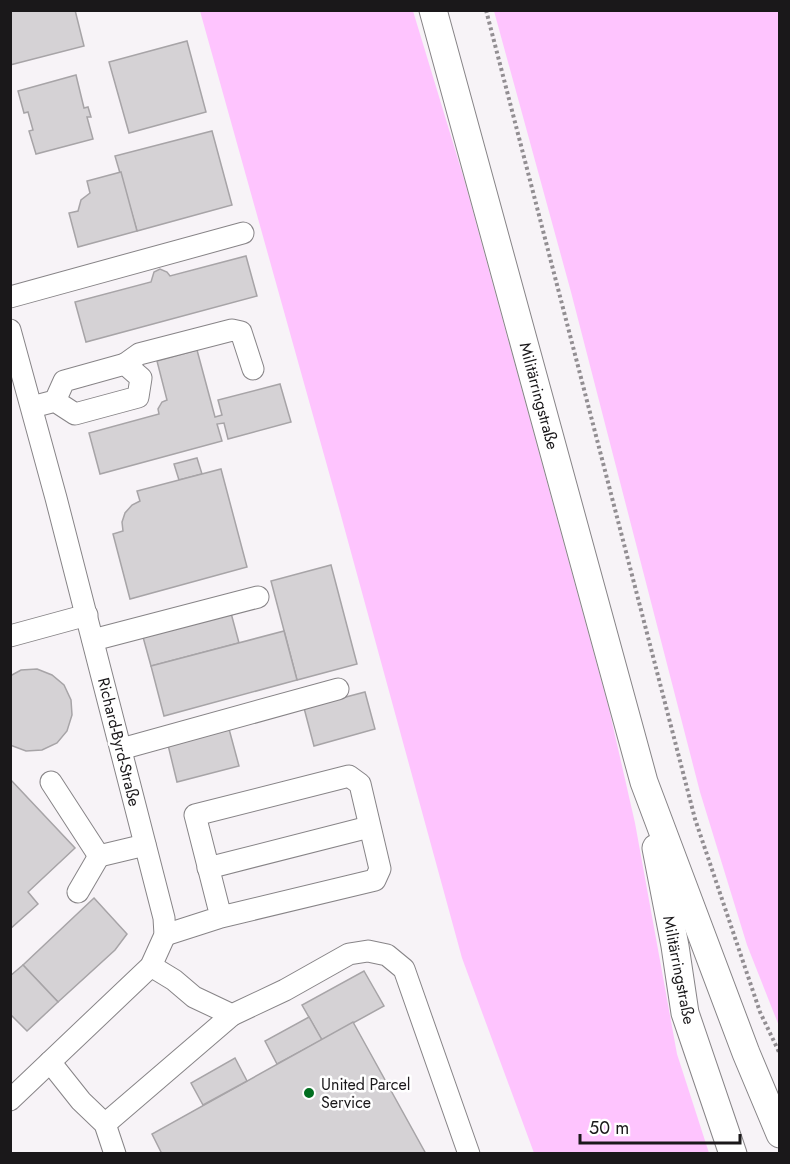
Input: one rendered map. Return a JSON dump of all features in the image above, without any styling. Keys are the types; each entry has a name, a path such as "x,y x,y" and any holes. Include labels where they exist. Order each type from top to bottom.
{"main road":[{"name":"Militärringstraße","path":"433,10 644,782 675,946 685,1013 733,1154"},
{"name":"Militärringstraße","path":"644,782 746,1053 780,1134"}],"street":[{"path":"10,297 243,233"},
{"name":"Richard-Byrd-Straße","path":"10,330 87,615 164,918 165,935"},
{"path":"55,401 64,381 125,364 139,354 232,330 241,332 253,369"},
{"path":"32,407 55,401 75,414 138,397 141,378 125,364"},
{"path":"93,640 258,597"},
{"path":"10,636 87,615"},
{"path":"121,749 338,689"},
{"path":"10,1100 151,966 165,935 221,917 375,880 380,869 360,784 349,776 195,815 221,917"},
{"path":"51,782 99,856"},
{"path":"208,868 369,827"},
{"path":"78,892 99,856 145,845"},
{"path":"105,1124 232,1015 285,990 349,954 368,951 387,955 404,969 469,1154"},
{"path":"151,966 174,980 194,997 232,1015"},
{"path":"50,1062 81,1101 105,1124 115,1154"}],"path":[{"path":"486,10 695,819 760,1012 780,1054"}],"shaded area":[{"path":"200,11 413,11 464,179 609,709 635,823 677,1054 709,1153 534,1153 462,958"},
{"path":"494,11 779,11 779,1026 747,945 700,792 571,292"}],"building":[{"path":"10,10 75,10 84,46 10,65"},
{"path":"187,41 206,112 129,133 109,62"},
{"path":"76,75 84,108 88,107 91,117 87,117 93,139 36,154 29,131 33,130 28,112 24,113 18,91"},
{"path":"212,131 232,205 137,231 115,156"},
{"path":"121,172 137,231 78,247 69,213 78,211 81,200 90,193 87,181"},
{"path":"246,256 257,296 86,342 75,302 151,282 154,272 160,269 170,276"},
{"path":"197,350 215,417 222,415 218,400 280,384 291,422 228,439 224,423 217,424 222,441 100,474 89,433 159,414 158,409 162,402 167,400 157,361"},
{"path":"197,458 202,474 179,480 174,464"},
{"path":"221,469 247,567 130,599 113,534 123,531 122,522 125,513 132,505 140,501 137,491"},
{"path":"331,565 357,664 297,680 271,581"},
{"path":"231,613 239,643 151,666 143,637"},
{"path":"284,631 297,680 164,716 151,666"},
{"path":"37,669 52,675 64,685 71,700 72,715 67,731 57,743 42,750 26,751 10,745 10,676 21,670"},
{"path":"365,692 375,729 314,746 304,708"},
{"path":"229,729 239,766 177,782 168,745"},
{"path":"10,779 75,848 28,892 38,904 10,929"},
{"path":"94,898 127,934 115,950 58,1002 23,965"},
{"path":"23,965 58,1002 27,1031 10,1014 10,976"},
{"path":"364,971 384,1006 322,1040 302,1005"},
{"path":"309,1017 322,1040 277,1064 265,1041"},
{"name":"United Parcel Service","path":"353,1022 426,1154 162,1154 152,1134"},
{"path":"235,1058 247,1081 203,1105 191,1083"}],"place":[{"name":"United Parcel Service","path":"309,1093"}]}
